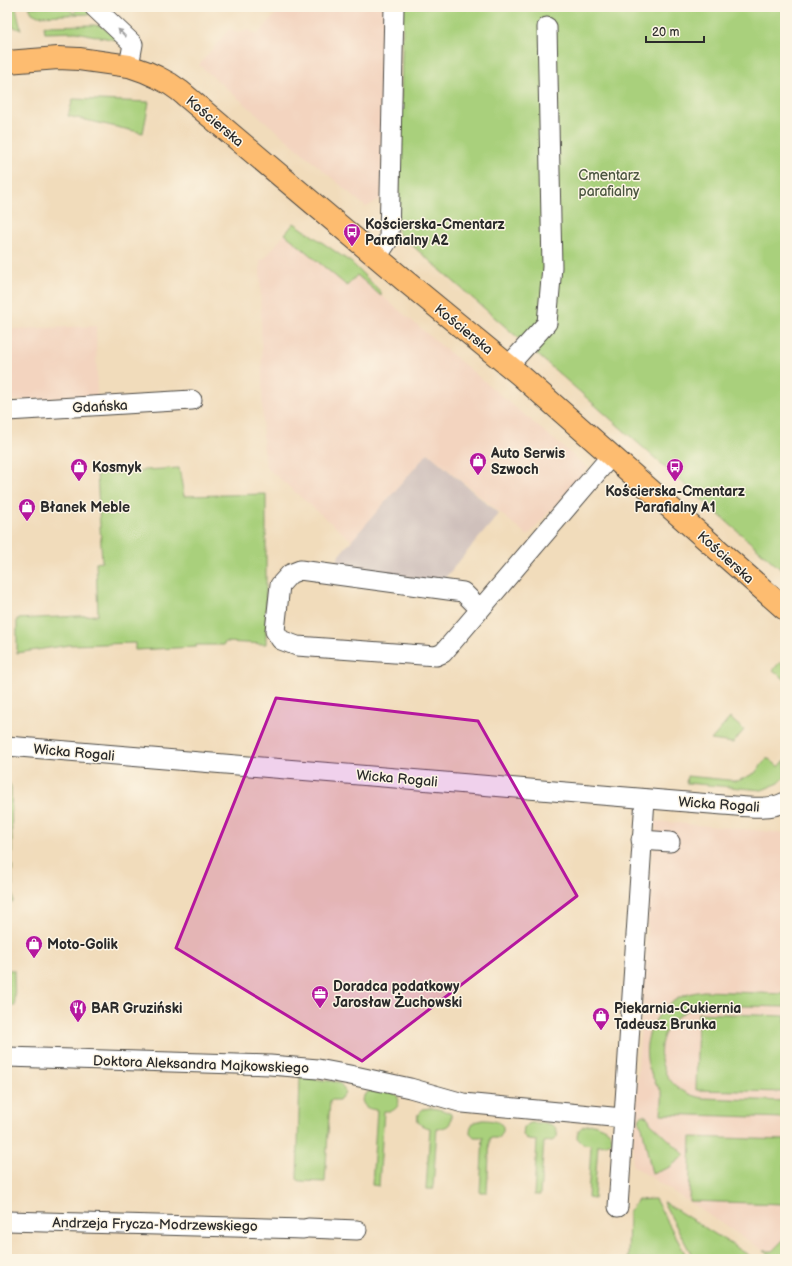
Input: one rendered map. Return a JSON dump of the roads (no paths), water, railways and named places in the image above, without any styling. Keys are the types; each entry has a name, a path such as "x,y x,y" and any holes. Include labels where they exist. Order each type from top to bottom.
{"main road":[{"name":"Kościerska","path":"7,62 58,58 79,59 129,66 170,84 404,280 509,365 785,610"}],"street":[{"path":"94,7 133,44 129,66"},
{"path":"377,257 389,239 394,7"},
{"path":"509,365 547,323 552,267 547,27"},
{"name":"Gdańska","path":"7,411 192,400"},
{"path":"480,609 462,592 300,570 290,574 280,585 275,631 281,640 297,646 436,656 443,652 480,609 611,456"},
{"name":"Wicka Rogali","path":"7,746 749,807 780,805 785,802"},
{"path":"618,1207 641,840 645,799"},
{"path":"641,840 670,842"},
{"name":"Doktora Aleksandra Majkowskiego","path":"7,1058 292,1066 355,1076 410,1088 462,1103 623,1118"},
{"name":"Andrzeja Frycza-Modrzewskiego","path":"7,1221 357,1230"}],"place":[{"name":"Kościerska-Cmentarz Parafialny A2","path":"352,247"},
{"name":"Auto Serwis Szwoch","path":"478,476"},
{"name":"Kosmyk","path":"79,482"},
{"name":"Kościerska-Cmentarz Parafialny A1","path":"675,482"},
{"name":"Błanek Meble","path":"27,522"},
{"name":"Moto-Golik","path":"34,959"},
{"name":"Doradca podatkowy Jarosław Żuchowski","path":"320,1009"},
{"name":"BAR Gruziński","path":"78,1023"},
{"name":"Piekarnia-Cukiernia Tadeusz Brunka","path":"601,1031"}],"park label":[{"name":"Cmentarz parafialny","path":"609,184"}]}
